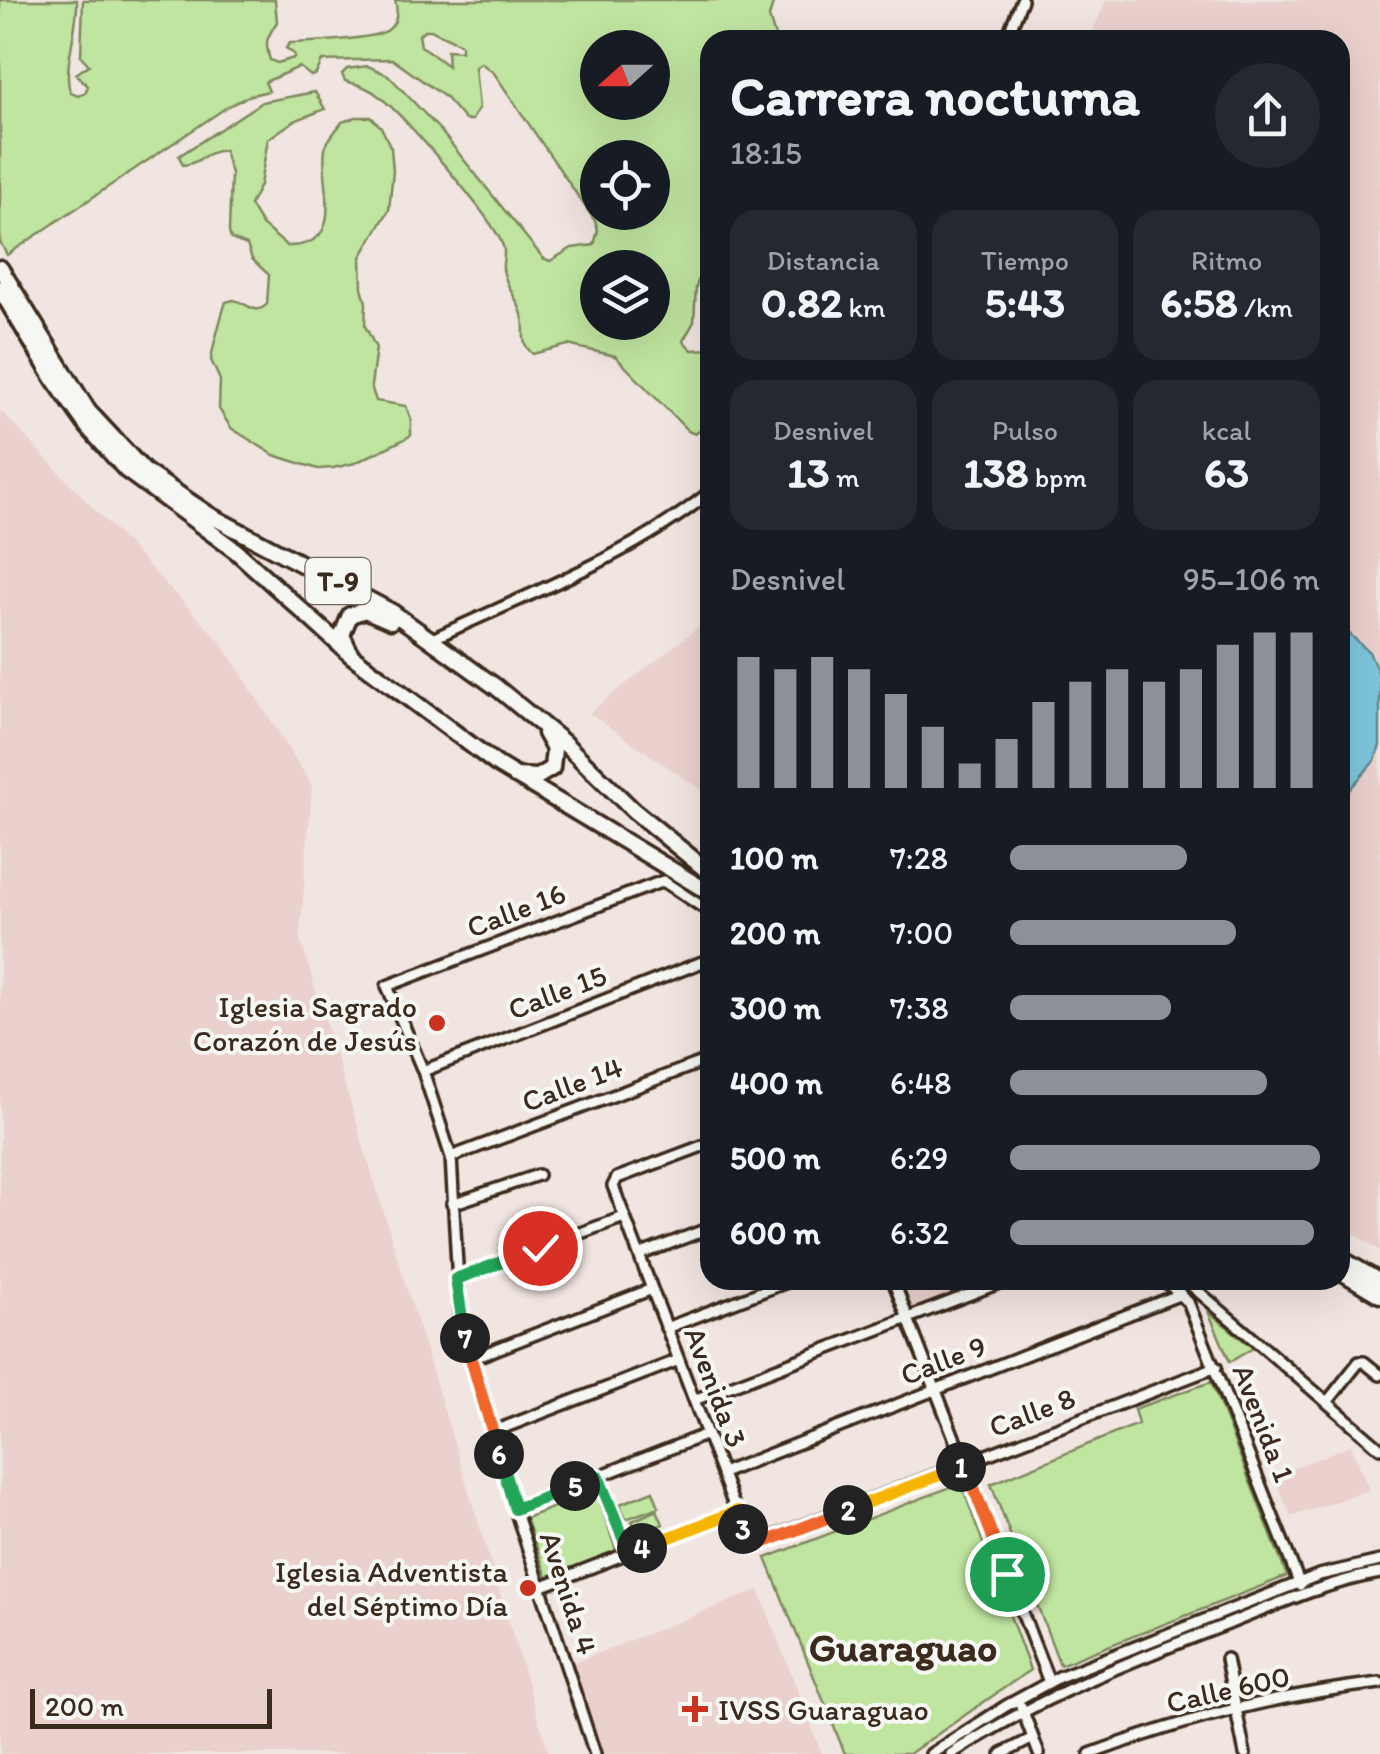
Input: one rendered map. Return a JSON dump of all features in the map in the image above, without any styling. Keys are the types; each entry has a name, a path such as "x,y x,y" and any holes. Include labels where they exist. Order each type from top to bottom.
{"highway":[{"name":"T-9","path":"0,268 88,411 144,471 211,516 392,612 536,720 700,865"},
{"name":"T-9","path":"0,289 55,381 112,456 151,491 236,550 352,656 514,776 700,888"},
{"name":"T-9","path":"352,656 342,628 350,615 365,610 444,650"},
{"path":"514,776 537,777 552,768 554,749 536,720"},
{"path":"1350,1264 1380,1282"},
{"path":"1350,1277 1380,1294"}],"street":[{"path":"1010,30 1022,0"},
{"path":"430,640 596,562 668,522 700,499"},
{"name":"Calle 16","path":"386,986 663,880 700,905"},
{"name":"Calle 15","path":"423,1071 700,963"},
{"name":"Avenida 4","path":"386,986 423,1071 451,1157 460,1319 515,1509 594,1754"},
{"name":"Calle 14","path":"451,1157 700,1063"},
{"name":"Avenida 3","path":"700,1147 618,1178 613,1186 747,1540 755,1546"},
{"path":"453,1204 538,1175"},
{"path":"456,1279 624,1217"},
{"path":"639,1255 700,1232"},
{"path":"471,1359 652,1290"},
{"path":"666,1328 766,1290"},
{"path":"897,1290 1049,1682"},
{"path":"694,1400 981,1290"},
{"name":"Avenida 1","path":"1176,1290 1188,1302 1216,1367 1304,1594"},
{"path":"1197,1290 1380,1448"},
{"name":"Calle 9","path":"722,1473 1181,1294"},
{"path":"492,1432 678,1360"},
{"path":"1328,1401 1360,1362 1380,1375"},
{"name":"Calle 8","path":"755,1546 1216,1367"},
{"path":"515,1509 707,1434"},
{"path":"598,1476 629,1553"},
{"path":"540,1587 737,1511"},
{"path":"931,1754 1049,1682 1299,1583 1380,1561"},
{"path":"952,1754 1023,1712 1112,1669 1304,1594 1380,1573"},
{"path":"1226,1659 1245,1754"},
{"name":"Calle 600","path":"1090,1754 1234,1711 1380,1683"},
{"path":"1019,1698 1040,1754"},
{"path":"1002,1754 1034,1738"}],"shaded area":[{"path":"1106,0 1380,0 1380,1251 1350,1231 1350,30 1093,30"},
{"path":"0,410 221,642 312,785 300,938 549,1754 0,1754"},
{"path":"700,626 700,789 589,713"},
{"path":"906,1290 963,1290 913,1309"},
{"path":"1351,1445 1369,1490 1291,1517 1274,1476"},
{"name":"IVSS Guaraguao","path":"759,1590 822,1754 601,1754 570,1664"}],"green space":[{"path":"0,0 77,0 68,84 71,93 78,96 88,86 76,74 89,65 81,56 83,0 275,0 277,22 267,43 270,60 277,63 294,58 286,48 290,43 356,38 388,30 396,16 395,0 774,0 769,17 773,30 700,30 700,275 694,322 683,341 692,350 700,350 700,430 695,434 688,431 615,356 568,345 533,354 524,342 522,313 504,276 504,249 496,233 448,169 392,108 364,87 345,81 342,74 347,69 368,66 388,75 440,130 543,258 550,261 572,248 594,245 598,230 670,230 670,140 580,140 580,199 494,73 481,63 475,67 479,108 472,120 465,120 445,97 392,59 322,61 311,76 299,67 265,82 269,91 227,107 7,255 0,242","holes":["431,30 461,44 461,51 447,50 448,66 421,46 419,35"]},
{"path":"315,92 325,109 294,121 268,139 260,185 250,205 262,225 287,246 319,236 327,211 324,163 330,138 342,122 356,117 371,117 381,127 391,148 389,210 361,257 365,326 376,348 371,386 376,401 406,406 411,420 411,435 405,439 355,463 318,469 274,455 231,428 219,409 220,380 211,360 226,302 233,300 255,309 263,308 267,304 269,275 252,259 247,245 231,239 231,173 224,151 183,165 179,156 262,102"},
{"path":"1208,1311 1253,1348 1230,1362"},
{"path":"1211,1382 1287,1576 1060,1665 991,1484 1138,1424 1134,1409"},
{"path":"961,1483 1030,1670 909,1754 845,1754 766,1558"},
{"path":"596,1491 617,1553 547,1577 526,1518"},
{"path":"653,1491 659,1507 626,1519 620,1504"},
{"path":"657,1510 663,1524 638,1534 632,1521"}],"water":[{"path":"1350,634 1369,652 1380,676 1380,746 1375,760 1350,789"}],"place":[{"name":"Iglesia Sagrado Corazón de Jesús","path":"437,1023"},
{"name":"Iglesia Adventista del Séptimo Día","path":"528,1588"},
{"name":"IVSS Guaraguao","path":"695,1709"}],"district":[{"name":"Guaraguao","path":"903,1647"}],"route":[{"path":"540,1248 456,1279 460,1319 515,1509 598,1476 629,1553 737,1511 747,1540 755,1546 965,1465 1007,1574"}]}
